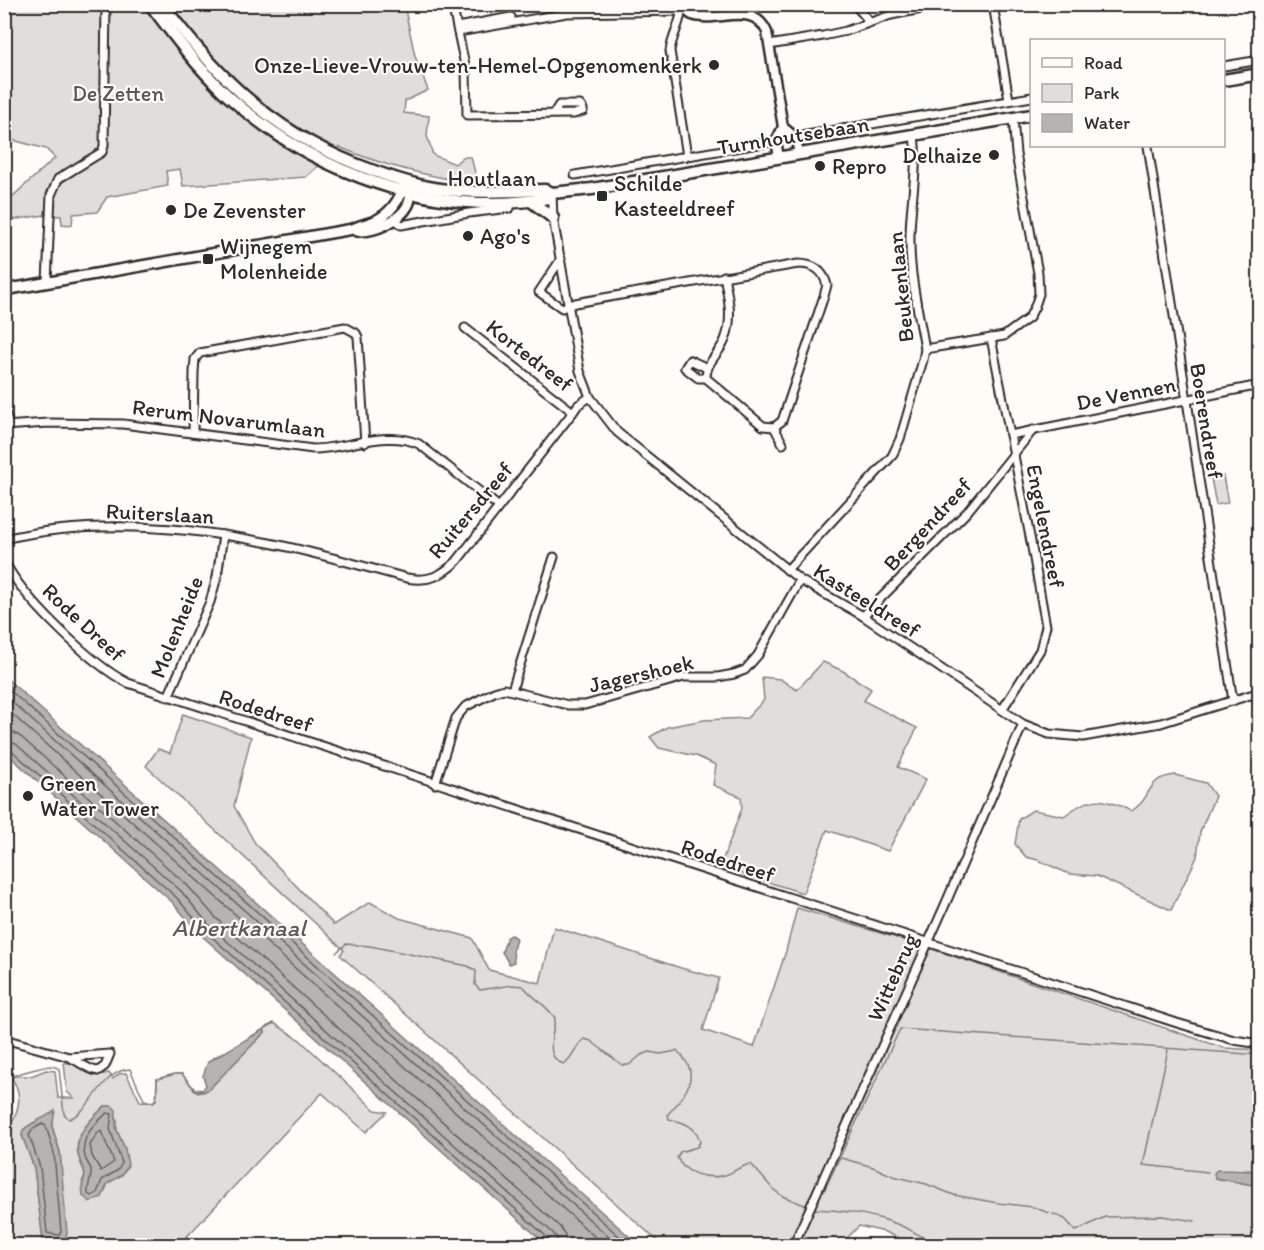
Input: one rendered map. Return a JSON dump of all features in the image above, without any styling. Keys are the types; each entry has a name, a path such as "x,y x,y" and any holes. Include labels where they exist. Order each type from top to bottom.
{"main road":[{"name":"Houtlaan","path":"150,4 213,81 268,128 328,163 362,177 464,201 531,201 548,198 557,192"},
{"name":"Houtlaan","path":"162,4 222,76 273,120 338,157 408,187 499,193 545,190 557,192"},
{"path":"1225,80 1260,74"},
{"name":"Turnhoutsebaan","path":"557,192 592,189 1030,115"},
{"path":"4,290 353,230 360,232 375,229 408,206 408,187"},
{"path":"531,201 553,218"}],"street":[{"path":"47,282 51,195 63,176 102,152 104,146 106,4"},
{"path":"452,4 466,70 467,115 554,113"},
{"path":"620,10 669,4"},
{"path":"854,4 870,22"},
{"path":"769,45 823,36 891,15 948,4"},
{"path":"993,4 1009,100"},
{"path":"457,30 567,11 682,7 693,15 703,16 741,11 752,14 765,27 769,45 783,127 776,141 779,157"},
{"path":"682,7 670,51 687,156"},
{"path":"1225,66 1260,60"},
{"name":"Turnhoutsebaan","path":"795,137 1030,97"},
{"path":"925,349 1004,336 1029,318 1039,294 1038,273 1016,154 1012,118"},
{"path":"783,127 795,137 799,153"},
{"name":"Beukenlaan","path":"787,570 883,467 897,448 925,349 910,242 915,162 914,135"},
{"name":"Turnhoutsebaan","path":"575,175 776,141"},
{"name":"Boerendreef","path":"1148,147 1233,701"},
{"name":"Kasteeldreef","path":"557,192 553,218 580,370 598,410 617,432 800,580 863,616 1023,724 1049,734 1083,737 1161,723 1260,692"},
{"path":"392,215 402,225 510,208"},
{"path":"561,259 539,292 562,308 575,303 798,264 808,264 820,271 828,285 782,421 774,427 764,426 706,378 698,378 685,368 690,360 707,368"},
{"path":"706,378 707,368 718,354 727,336 730,316 724,276"},
{"path":"193,433 194,366 195,359 200,353 345,327 350,328 358,337 365,443"},
{"name":"Kortedreef","path":"465,328 573,411"},
{"name":"Engelendreef","path":"991,338 1046,626 1040,650 1002,710"},
{"name":"De Vennen","path":"1010,435 1260,385"},
{"name":"Ruitersdreef","path":"313,554 419,581 438,576 457,561 573,411 591,397"},
{"name":"Rerum Novarumlaan","path":"5,420 123,424 313,449 328,449 399,438 419,444 498,506"},
{"path":"774,427 783,444"},
{"path":"1014,454 1034,429"},
{"name":"Bergendreef","path":"863,616 968,512 1014,454"},
{"name":"Ruiterslaan","path":"4,539 81,528 119,527 222,535 270,543 313,554"},
{"name":"Molenheide","path":"168,697 210,602 217,577 222,535"},
{"path":"435,783 459,713 465,707 494,692 504,689 512,690 554,557"},
{"name":"Rode Dreef","path":"4,561 29,598 102,667 128,683 187,703"},
{"name":"Jagershoek","path":"512,690 556,703 585,705 684,677 718,677 745,670 758,655 800,580"},
{"name":"Rodedreef","path":"187,703 1188,1026 1234,1040 1260,1044"},
{"name":"Wittebrug","path":"793,1245 1023,724"},
{"path":"4,1039 69,1057 98,1071 105,1066 110,1054 69,1057"}],"green space":[{"name":"De Zetten","path":"5,5 404,5 415,56 428,90 405,101 404,113 429,116 427,136 433,155 455,164 463,157 471,157 478,184 407,170 339,147 306,177 183,186 180,169 166,171 168,186 107,197 97,212 73,214 72,225 62,224 61,216 45,215 5,221 5,198 13,196 55,158 46,149 9,139 5,133"},
{"path":"1223,476 1228,503 1216,505 1211,478"},
{"path":"823,662 843,671 871,689 864,701 917,728 898,767 926,779 888,851 827,830 803,893 720,867 742,808 741,797 713,785 716,765 696,756 659,748 650,737 667,727 704,720 747,718 764,700 762,677 780,679 797,690"},
{"path":"183,714 251,737 234,806 255,843 334,925 370,902 399,918 472,938 489,970 540,983 554,927 719,978 703,1030 754,1047 786,951 797,908 920,945 1224,1048 1259,1050 1259,1171 1247,1170 1215,1178 1259,1186 1259,1245 913,1245 885,1232 859,1226 840,1245 796,1245 810,1213 805,1212 789,1245 662,1245 340,955 344,950 146,766 158,749 170,753"},
{"path":"1175,775 1206,783 1215,796 1200,832 1197,857 1171,910 1097,876 1069,874 1026,857 1015,844 1019,819 1033,810 1064,816 1081,805 1096,800 1112,803 1131,811 1141,803 1156,782"},
{"path":"274,1023 300,1040 375,1110 387,1112 366,1132 322,1093 178,1246 5,1245 4,1128 11,1125 18,1107 19,1096 12,1079 14,1076 31,1076 46,1070 55,1071 58,1098 74,1098 67,1092 64,1062 80,1066 94,1076 109,1073 113,1079 119,1074 126,1073 140,1101 154,1102 157,1095 157,1079 175,1074 182,1074 198,1093 209,1089 265,1032 264,1029","holes":["105,1106 109,1106 117,1120 117,1131 125,1149 121,1175 108,1183 102,1197 82,1182 85,1175 77,1145 83,1130","54,1112 52,1126 60,1152 65,1242 43,1240 34,1168 22,1135 34,1123"]}],"water":[{"name":"Albertkanaal","path":"5,677 639,1245 547,1245 200,934 172,902 5,752"},
{"path":"511,935 516,938 513,950 514,962 509,964 502,952 507,937"},
{"path":"264,1029 265,1032 209,1089 204,1092 194,1089 203,1090 206,1085 203,1076 208,1062"},
{"path":"105,1106 112,1106 116,1110 116,1128 125,1149 128,1165 122,1175 107,1184 102,1197 90,1202 83,1196 82,1186 85,1175 78,1144 83,1130"},
{"path":"55,1110 52,1127 60,1152 67,1233 65,1242 43,1240 34,1168 22,1135 23,1130"},
{"path":"1217,1170 1259,1171 1259,1186 1215,1178 1214,1173"}],"waterway":[{"path":"336,953 346,944 370,946 468,966 476,971 475,985 480,990 512,985 523,986 555,1018 552,1051 554,1057 564,1064 584,1039 591,1041 622,1065 629,1065 641,1055 650,1052 660,1054 677,1051 685,1059 690,1076 686,1092 668,1114 669,1119 693,1128 700,1142 697,1147 680,1152 677,1157 680,1163 695,1174 715,1177 751,1164 782,1196 807,1206"},
{"path":"247,1039 274,1023"},
{"path":"824,1191 900,1029 1260,1055"},
{"path":"1168,1050 1143,1165 1208,1172"},
{"path":"210,1060 224,1052"},
{"path":"4,1124 9,1121 12,1104 10,1077 50,1066 59,1069 64,1114 69,1119 78,1114 105,1083 120,1071 130,1069 144,1100 151,1102 156,1100 157,1079 175,1074 182,1074 194,1089 202,1090"},
{"path":"841,1158 954,1195 1033,1207 1049,1213"},
{"path":"812,1209 844,1211 876,1217 922,1236 935,1246"},
{"path":"1053,1214 1065,1219 1076,1231 1105,1217 1162,1216 1195,1221"}],"place":[{"name":"Onze-Lieve-Vrouw-ten-Hemel-Opgenomenkerk","path":"714,65"},
{"name":"Delhaize","path":"994,155"},
{"name":"Repro","path":"820,166"},
{"name":"Schilde Kasteeldreef","path":"602,196"},
{"name":"De Zevenster","path":"171,210"},
{"name":"Ago's","path":"468,236"},
{"name":"Wijnegem Molenheide","path":"208,259"},
{"name":"Green Water Tower","path":"28,796"}]}
